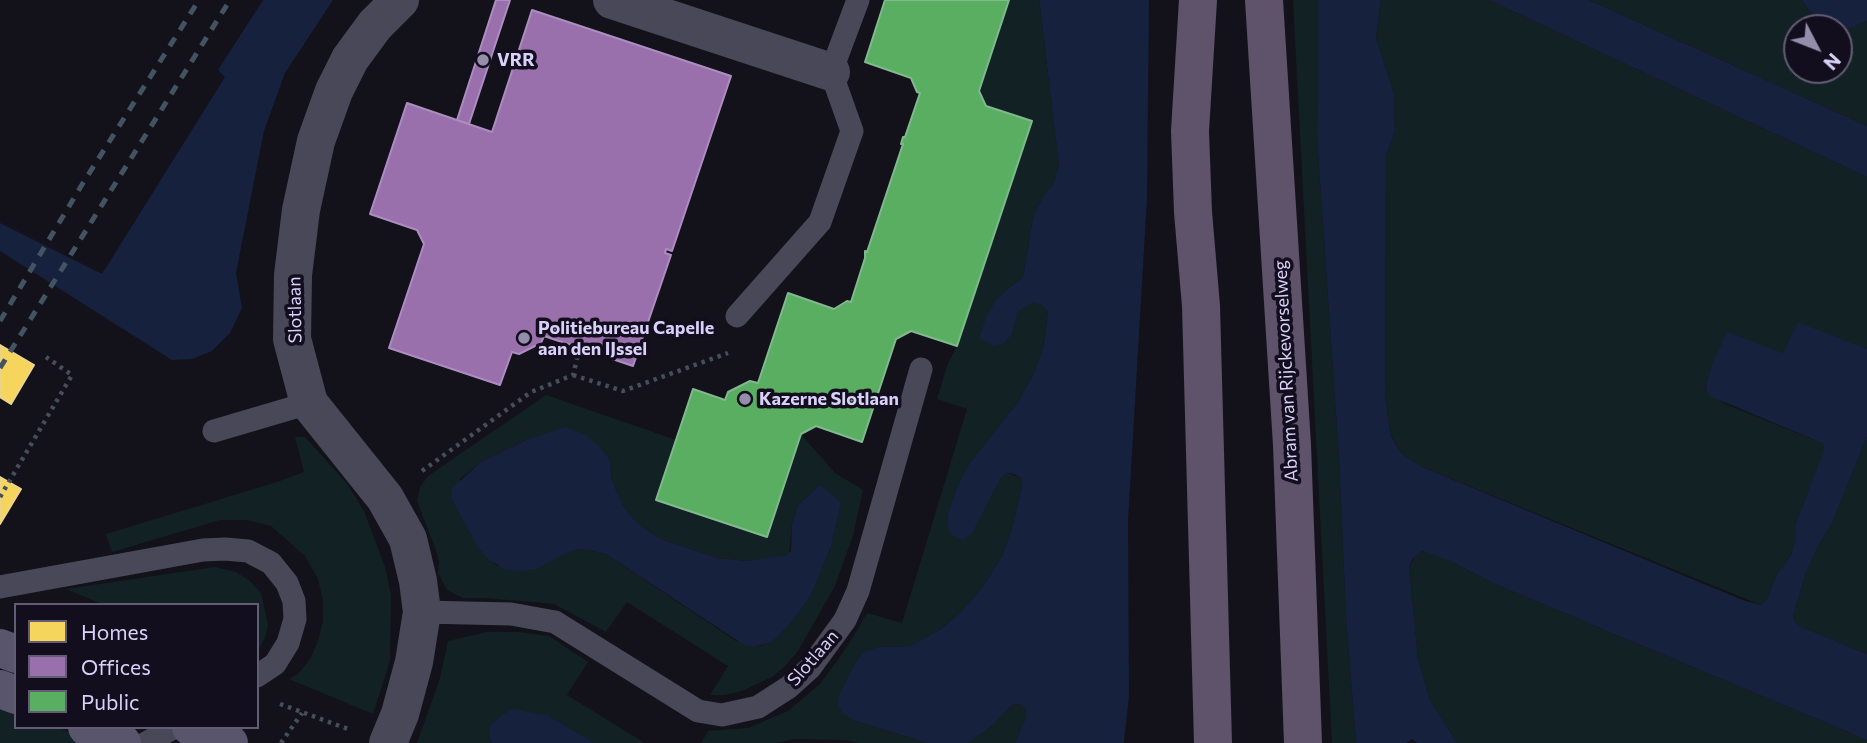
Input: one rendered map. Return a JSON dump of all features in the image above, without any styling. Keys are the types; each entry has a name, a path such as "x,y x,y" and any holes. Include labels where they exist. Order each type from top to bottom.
{"main road":[{"path":"1198,0 1190,131 1201,306 1213,743"},
{"name":"Abram van Rijckevorselweg","path":"1264,0 1292,445 1303,743"}],"street":[{"name":"Slotlaan","path":"388,743 400,714 414,662 422,612 418,581 408,539 385,498 309,403 292,339 293,275 301,210 314,152 334,91 350,59 375,25 400,0"},
{"path":"612,0 831,72"},
{"path":"91,729 122,743"},
{"path":"196,729 229,743"}],"lane":[{"path":"737,316 820,222 852,131 831,72 858,0"},
{"name":"Slotlaan","path":"422,612 510,614 555,622 698,711 722,715 758,707 789,687 810,668 845,620 858,591 921,369"},
{"path":"214,431 309,403"},
{"path":"0,587 203,550 225,548 248,551 271,564 287,583 294,601 295,620 288,643 275,664 259,675"},
{"path":"146,743 171,729"}],"path":[{"path":"385,498 531,392 573,375 623,390 730,353"},
{"path":"573,375 578,355"},
{"path":"0,497 72,375 46,357"},
{"path":"280,704 302,713 281,743"}],"shaded area":[{"path":"1009,0 1039,0 1059,165 1053,184 1033,217 1023,277 998,297 1012,334 1018,310 1034,301 1048,312 1043,348 1034,373 1018,402 969,464 957,486 948,514 948,528 972,534 1001,478 1008,473 1021,478 1022,487 1002,556 982,588 961,612 941,629 910,646 878,647 855,721 928,743 858,743 846,740 795,739 776,743 701,743 708,731 748,728 788,711 820,684 867,613 902,623 967,409 937,399 1032,122 986,106 979,91"},
{"path":"1293,0 1318,0 1317,138 1356,743 1332,743"},
{"path":"1381,0 1489,0 1867,177 1867,349 1799,323 1783,353 1711,367 1706,384 1707,392 1725,404 1822,443 1826,448 1796,523 1796,538 1791,555 1777,574 1766,601 1761,605 1420,466 1401,453 1391,435 1385,397 1386,155 1395,132 1394,93 1376,38"},
{"path":"1589,0 1802,0 1808,9 1819,14 1783,14 1783,84 1853,84 1853,27 1867,21 1867,126"},
{"path":"546,395 676,440 656,500 766,536 801,434 835,473 863,490 853,535 835,586 798,651 772,677 742,691 710,695 728,666 627,602 606,632 554,604 463,598 447,590 438,573 439,561 417,501 420,487 428,476","holes":["526,440 602,449 610,460 617,493 627,512 641,526 661,539 718,558 747,561 789,554 792,524 798,505 820,485 841,504 831,547 811,595 793,621 775,639 761,646 736,641 606,554 581,549 497,566 479,549 460,479 481,462"]},
{"path":"295,437 305,437 348,485 364,511 385,567 391,595 390,661 373,714 289,679 298,674 310,659 318,641 323,621 323,601 318,579 305,556 271,526 246,520 220,520 112,552 106,534 304,472"},
{"path":"1867,437 1867,654 1802,627 1794,621 1793,615 1806,573 1832,523"},
{"path":"1424,551 1495,584 1867,740 1867,743 1457,743 1430,700 1418,658 1409,567 1416,555"},
{"path":"215,567 236,572 250,581 261,593 268,625 259,648 259,603 99,603 66,589"},
{"path":"487,632 549,636 588,662 567,695 645,743 595,743 549,716 489,736 492,743 417,743 440,678 448,641"},
{"path":"0,703 14,709 14,729 62,729 88,743 0,743"},
{"path":"1021,704 1026,709 1026,717 1015,743 968,743 992,726 1012,705"}],"water":[{"path":"263,0 333,0 285,73 264,131 236,273 242,308 230,333 212,351 192,359 172,360 0,251 0,223 102,274 225,77 218,70"},
{"path":"1039,0 1149,0 1147,198 1128,521 1129,696 1124,743 1015,743 1026,717 1026,709 1021,704 1012,705 992,726 968,743 928,743 855,721 844,714 837,704 839,695 863,653 878,647 910,646 941,629 961,612 982,588 1002,556 1012,528 1022,487 1021,478 1014,474 1008,473 1001,478 972,534 963,540 953,536 948,528 948,514 957,486 969,464 1018,402 1034,373 1043,348 1048,312 1042,305 1034,302 1018,311 1012,334 1004,343 994,346 979,338 987,315 998,297 1023,277 1033,217 1053,184 1059,165"},
{"path":"1318,0 1381,0 1376,38 1394,93 1395,132 1386,155 1385,397 1391,436 1401,453 1420,466 1745,601 1761,605 1766,601 1777,574 1791,555 1796,538 1796,523 1825,448 1822,443 1712,397 1707,392 1706,384 1711,367 1727,332 1783,353 1798,322 1867,349 1867,437 1832,523 1806,573 1793,615 1794,621 1802,627 1867,654 1867,740 1495,584 1423,551 1413,558 1409,567 1418,658 1430,700 1457,743 1417,743 1412,739 1406,743 1356,743 1317,138"},
{"path":"1489,0 1589,0 1867,126 1867,177"},
{"path":"1802,0 1867,0 1867,21 1853,27 1853,14 1814,14"},
{"path":"566,427 587,436 602,449 610,460 617,493 627,512 641,526 661,539 718,558 747,561 787,555 791,551 792,524 798,505 820,485 834,496 841,504 831,547 811,595 793,621 769,643 753,647 744,645 606,554 581,549 568,552 536,569 520,571 506,570 488,559 479,549 452,500 451,489 481,462 526,440"},
{"path":"513,709 549,716 595,743 492,743 489,736 491,725"}],"building: Homes":[{"path":"0,345 34,365 11,404 0,397"},
{"path":"0,477 21,489 0,524"}],"building: Offices":[{"name":"VRR","path":"496,0 510,0 469,124 457,120"},
{"path":"532,10 731,76 672,251 666,249 665,253 671,255 633,366 544,336 541,343 519,354 512,352 500,385 389,348 424,244 417,230 370,214 407,103 492,132"}],"building: Public":[{"path":"885,0 1009,0 979,91 986,106 1032,121 957,346 911,331 896,339 862,442 816,426 801,434 767,537 656,500 693,389 725,400 728,392 750,381 758,383 788,293 834,309 847,301 851,302 865,251 867,252 903,137 920,93 911,78 865,62"}],"railway":[{"path":"0,321 83,183 199,0"},
{"path":"0,368 230,0"}],"place":[{"name":"VRR","path":"483,60"},
{"name":"Politiebureau Capelle aan den IJssel","path":"524,338"},
{"name":"Kazerne Slotlaan","path":"745,399"}]}
